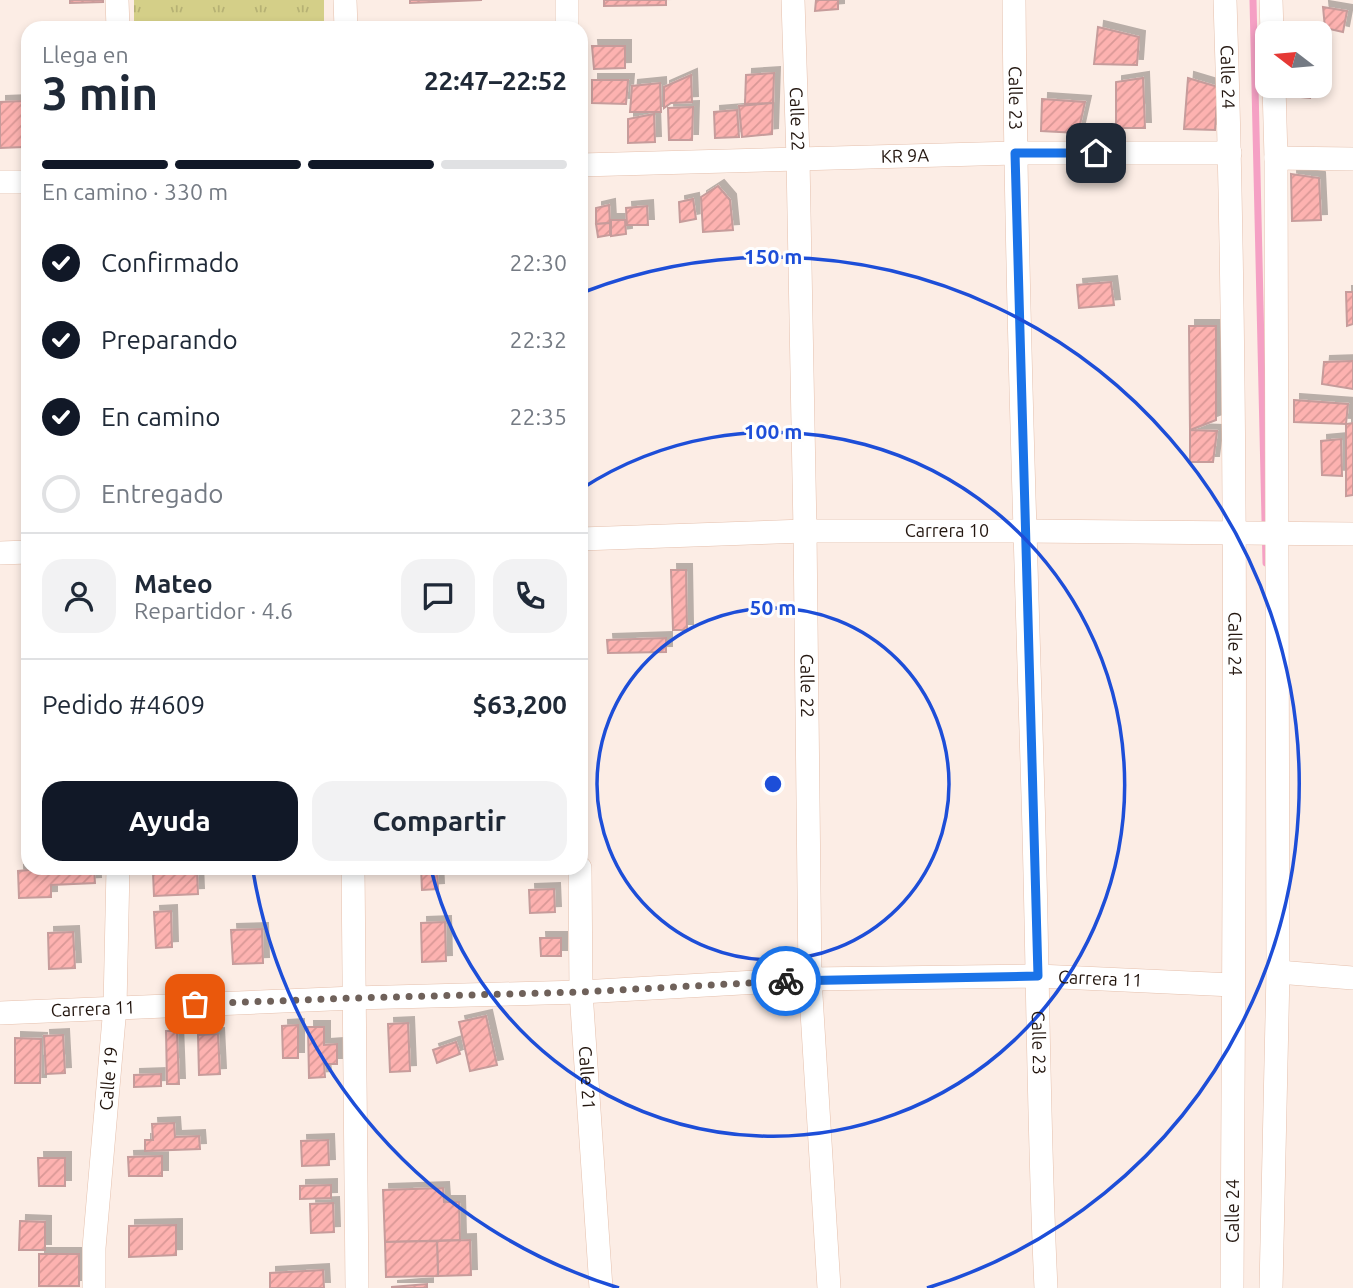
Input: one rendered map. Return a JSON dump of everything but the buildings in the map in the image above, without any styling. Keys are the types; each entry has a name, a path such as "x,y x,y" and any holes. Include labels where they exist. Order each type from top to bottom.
{"street":[{"path":"117,0 118,21"},
{"path":"345,0 345,21"},
{"path":"567,0 567,21"},
{"name":"Calle 22","path":"793,0 805,531 810,979 829,1288"},
{"name":"Calle 23","path":"1014,0 1015,153 1038,976 1041,1186 1046,1288"},
{"name":"Calle 24","path":"1225,0 1237,533 1232,1288"},
{"path":"1271,0 1272,21"},
{"path":"1271,1288 1278,972 1274,534 1274,98"},
{"name":"KR 9A","path":"588,165 1015,153 1230,153"},
{"path":"1276,158 1353,159"},
{"path":"0,182 21,182"},
{"name":"Carrera 10","path":"588,539 805,531 1353,534"},
{"path":"0,553 21,552"},
{"name":"Calle 19","path":"94,1288 94,1248 115,1007 118,875"},
{"path":"353,875 357,1288"},
{"name":"Calle 21","path":"580,875 581,992 601,1288"},
{"path":"1278,972 1353,978"},
{"name":"Carrera 11","path":"0,1013 354,998 581,992 810,979 1038,976 1233,985"}],"green space":[{"path":"134,0 324,0 324,21 134,21"}],"waterway":[{"path":"1253,0 1266,563"}],"way so far":[{"path":"195,1004 581,992 786,981"}],"route":[{"path":"786,981 1038,976 1015,153 1096,153"}]}
